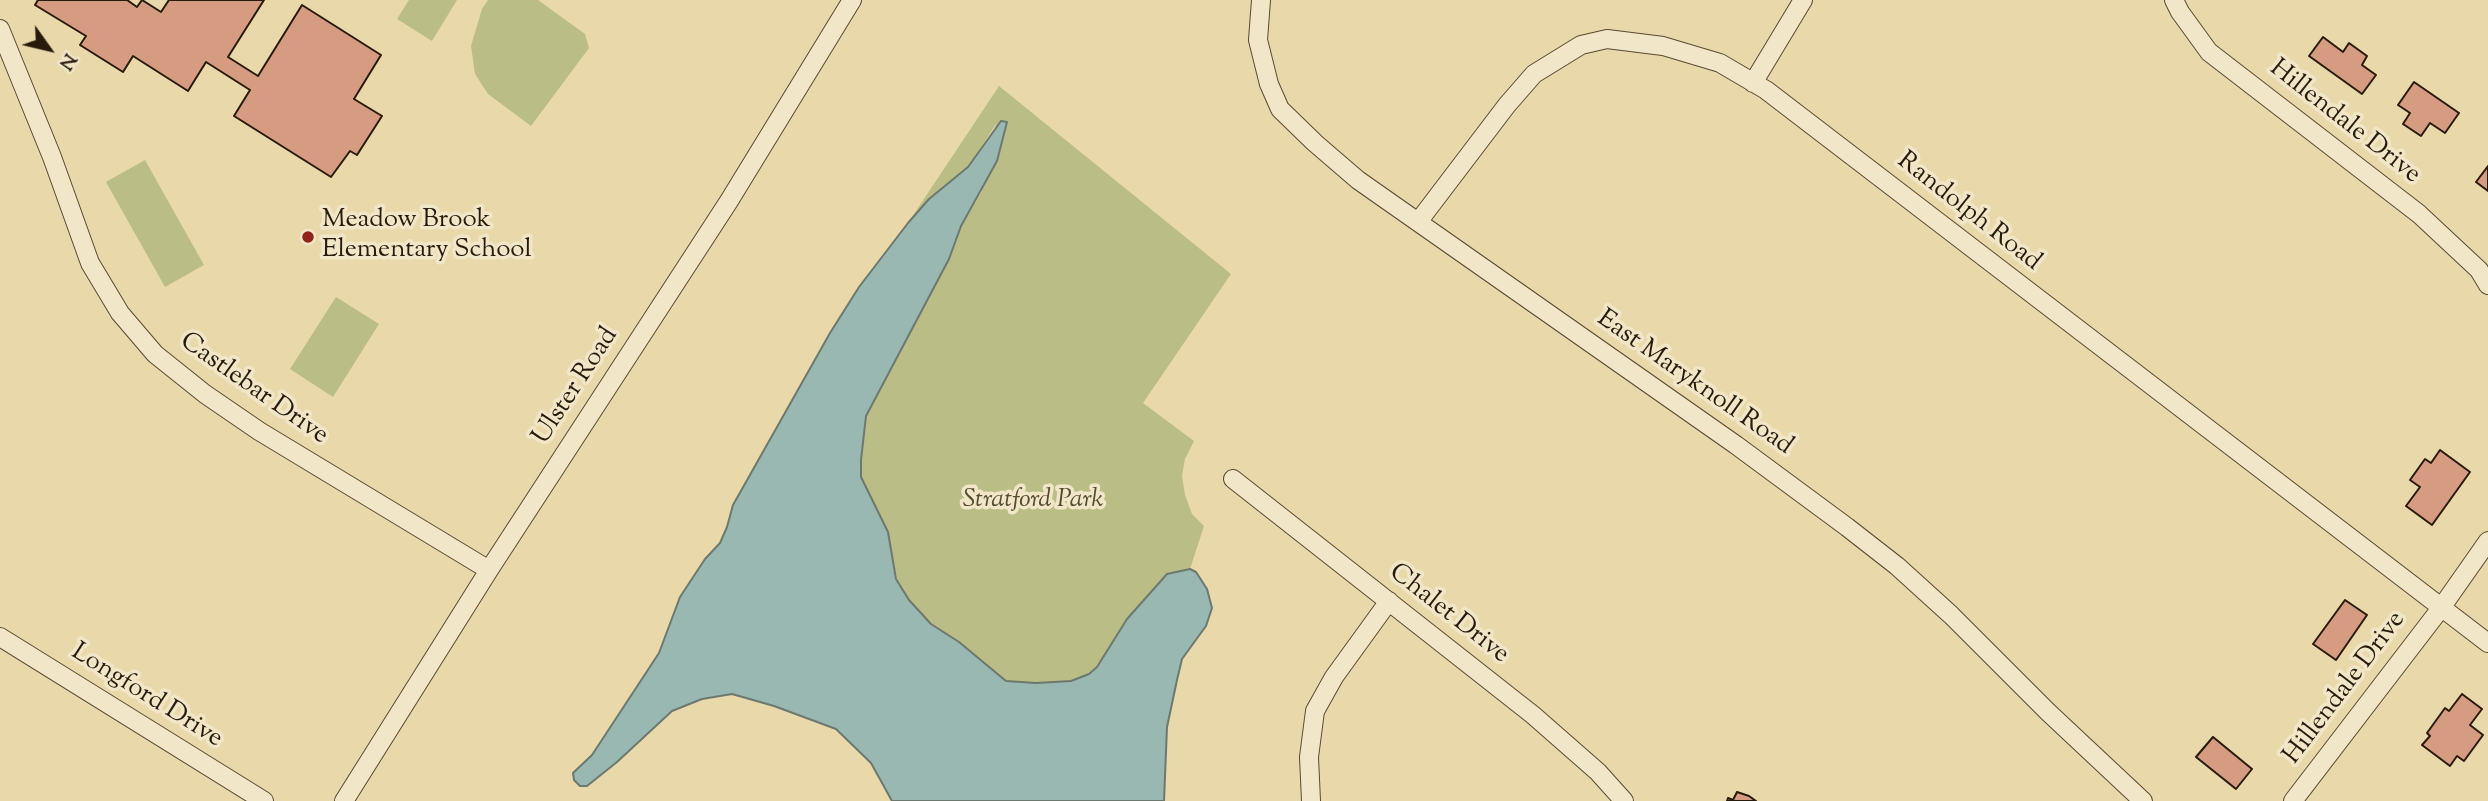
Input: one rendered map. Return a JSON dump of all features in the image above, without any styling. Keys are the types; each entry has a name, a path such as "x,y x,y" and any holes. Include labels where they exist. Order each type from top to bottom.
{"street":[{"name":"Ulster Road","path":"344,801 489,570 721,212 852,0"},
{"name":"East Maryknoll Road","path":"1261,0 1258,40 1269,84 1280,109 1358,180 1736,445 1897,566 2143,801"},
{"path":"1753,83 1803,0"},
{"name":"Hillendale Drive","path":"2174,0 2209,52 2419,214 2479,270 2488,285"},
{"name":"Castlebar Drive","path":"0,29 52,157 90,263 120,313 155,354 205,394 259,431 489,570"},
{"name":"Randolph Road","path":"1418,222 1507,105 1534,74 1581,45 1606,39 1663,46 1720,63 1753,83 2488,643"},
{"name":"Chalet Drive","path":"1233,479 1533,715 1598,772 1623,801"},
{"name":"Hillendale Drive","path":"2293,801 2441,608 2488,541"},
{"path":"1311,801 1309,757 1315,711 1334,677 1389,601"},
{"name":"Longford Drive","path":"0,637 264,801"}],"green space":[{"path":"409,0 457,0 432,41 397,19"},
{"path":"488,0 538,0 585,34 589,48 531,126 488,94 475,74 471,46 482,9"},
{"name":"Stratford Park","path":"999,86 1231,274 1143,403 1194,441 1185,459 1182,476 1192,514 1204,526 1190,569 1167,574 1127,619 1097,667 1089,674 1071,681 1006,681 921,615 898,584 888,532 861,477 866,416 949,259 961,226 982,191 996,124 968,167 929,199 908,223"},
{"path":"145,160 204,265 165,287 106,182"},
{"path":"336,297 379,324 333,397 290,369"}],"water":[{"path":"1001,121 1007,122 997,161 961,226 949,259 866,416 861,477 888,532 896,579 909,600 931,624 959,642 1006,681 1071,681 1089,674 1097,667 1127,619 1167,574 1190,569 1196,572 1207,589 1212,608 1206,626 1182,659 1167,727 1164,801 892,801 871,763 836,729 732,694 702,699 672,711 617,762 587,786 580,786 574,780 573,773 592,755 659,653 680,597 705,559 720,543 733,505 859,287 929,199 968,167"}],"building":[{"path":"38,0 127,0 137,7 142,0 161,12 169,0 264,0 228,57 258,76 302,5 381,55 354,99 382,116 357,155 350,151 331,177 234,116 250,90 206,62 188,91 133,56 123,72 80,45 86,36 35,5"},
{"path":"2323,37 2343,52 2349,43 2367,56 2362,65 2376,75 2362,94 2309,56"},
{"path":"2414,82 2459,113 2445,133 2430,123 2421,136 2403,124 2410,113 2398,105"},
{"path":"2488,166 2488,191 2476,182"},
{"path":"2440,450 2470,472 2432,525 2406,506 2420,487 2410,480 2425,459 2431,463"},
{"path":"2345,600 2367,615 2336,660 2313,644"},
{"path":"2462,694 2482,709 2470,725 2483,735 2464,761 2457,756 2450,766 2422,745 2445,708 2449,711"},
{"path":"2213,737 2252,769 2236,789 2196,757"},
{"path":"1737,792 1756,801 1727,801 1728,798 1733,800"}],"place":[{"name":"Meadow Brook Elementary School","path":"308,237"}]}
